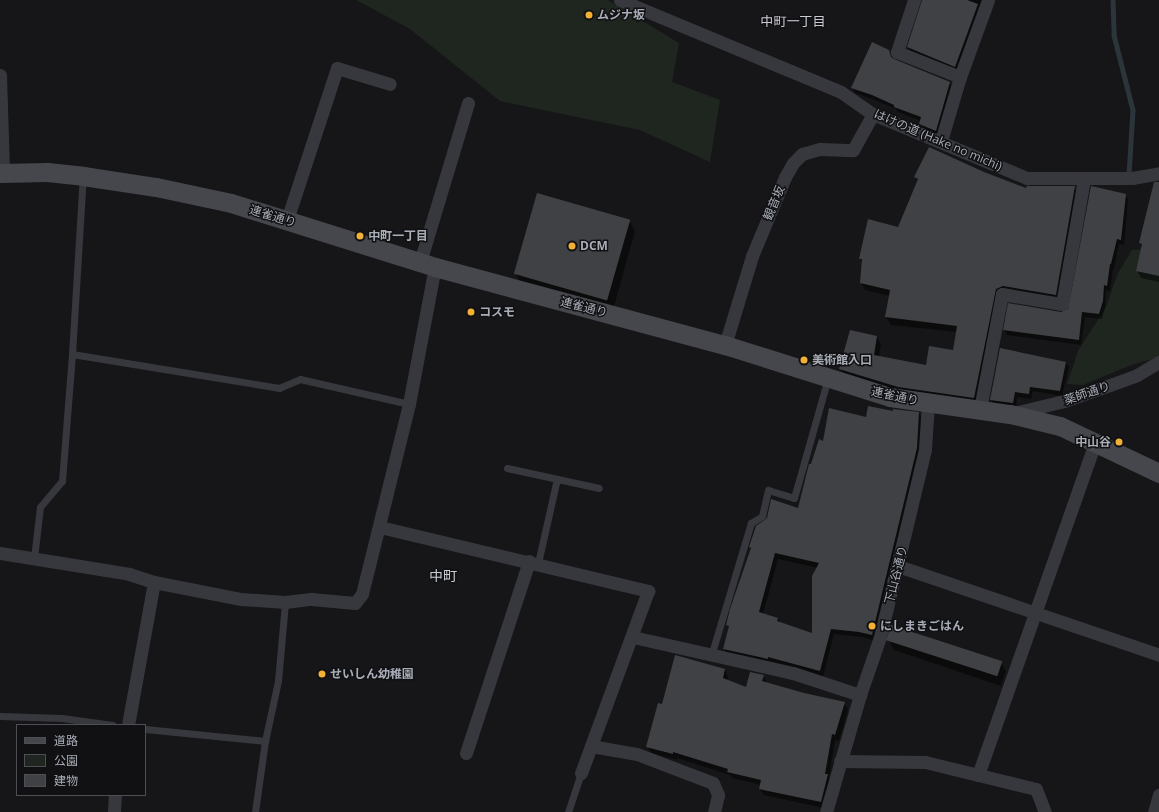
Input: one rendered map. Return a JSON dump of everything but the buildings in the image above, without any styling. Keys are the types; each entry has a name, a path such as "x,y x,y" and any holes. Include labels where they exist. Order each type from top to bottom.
{"main road":[{"name":"連雀通り","path":"1,173 47,172 83,176 156,187 231,203 428,265 725,345 890,397 1010,414 1060,426 1159,473"}],"street":[{"name":"はけの道 (Hake no michi)","path":"620,0 647,5 841,92 873,114 1027,178 1132,178 1159,173"},
{"path":"914,0 897,52 960,77"},
{"path":"941,141 960,77 988,0"},
{"path":"287,220 337,68 390,84"},
{"path":"0,75 1,173"},
{"path":"0,553 128,574 154,582 241,600 285,602 311,599 355,603 362,594 380,527 409,404 428,265 468,103"},
{"name":"観音坂","path":"725,345 752,256 784,177 793,163 802,154 820,149 853,150 873,114"},
{"path":"980,410 1002,294 1062,304 1084,179"},
{"name":"薬師通り","path":"1010,414 1064,401 1137,374 1159,362"},
{"name":"下山谷通り","path":"826,812 860,695 880,637 898,566 925,449 928,403"},
{"path":"978,775 1037,613 1095,443"},
{"path":"380,527 533,562 648,591 633,637 582,773"},
{"path":"466,753 533,562"},
{"path":"898,566 1159,655"},
{"path":"128,724 154,582"},
{"path":"633,637 711,656 793,673 860,695"},
{"path":"591,746 638,754 713,783 718,795 714,812"},
{"path":"840,761 925,762 1036,789 1045,812"},
{"path":"1154,812 1159,795"},
{"path":"114,812 115,796"}],"lane":[{"path":"34,558 40,507 62,480 72,354 83,176"},
{"path":"72,354 280,388 300,379 409,404"},
{"path":"711,656 750,523 762,516 768,490 794,498 828,378"},
{"path":"508,468 599,488"},
{"path":"533,562 557,479"},
{"path":"255,812 265,741 278,682 285,602"},
{"path":"0,716 62,718 106,724"},
{"path":"146,729 265,741"},
{"path":"568,812 582,773"}],"green space":[{"path":"356,0 608,0 679,43 672,82 720,100 710,162 640,130 500,101 410,29"},
{"path":"1159,248 1159,357 1131,365 1083,385 1067,384 1078,351 1106,307 1117,275 1132,250"}],"waterway":[{"path":"1113,0 1114,35 1133,110 1129,176"}],"place":[{"name":"ムジナ坂","path":"589,15"},
{"name":"中町一丁目","path":"360,236"},
{"name":"DCM","path":"572,246"},
{"name":"コスモ","path":"471,312"},
{"name":"美術館入口","path":"804,360"},
{"name":"中山谷","path":"1119,442"},
{"name":"にしまきごはん","path":"872,626"},
{"name":"せいしん幼稚園","path":"322,674"}],"district":[{"name":"中町一丁目","path":"793,21"},
{"name":"中町","path":"443,576"}]}
